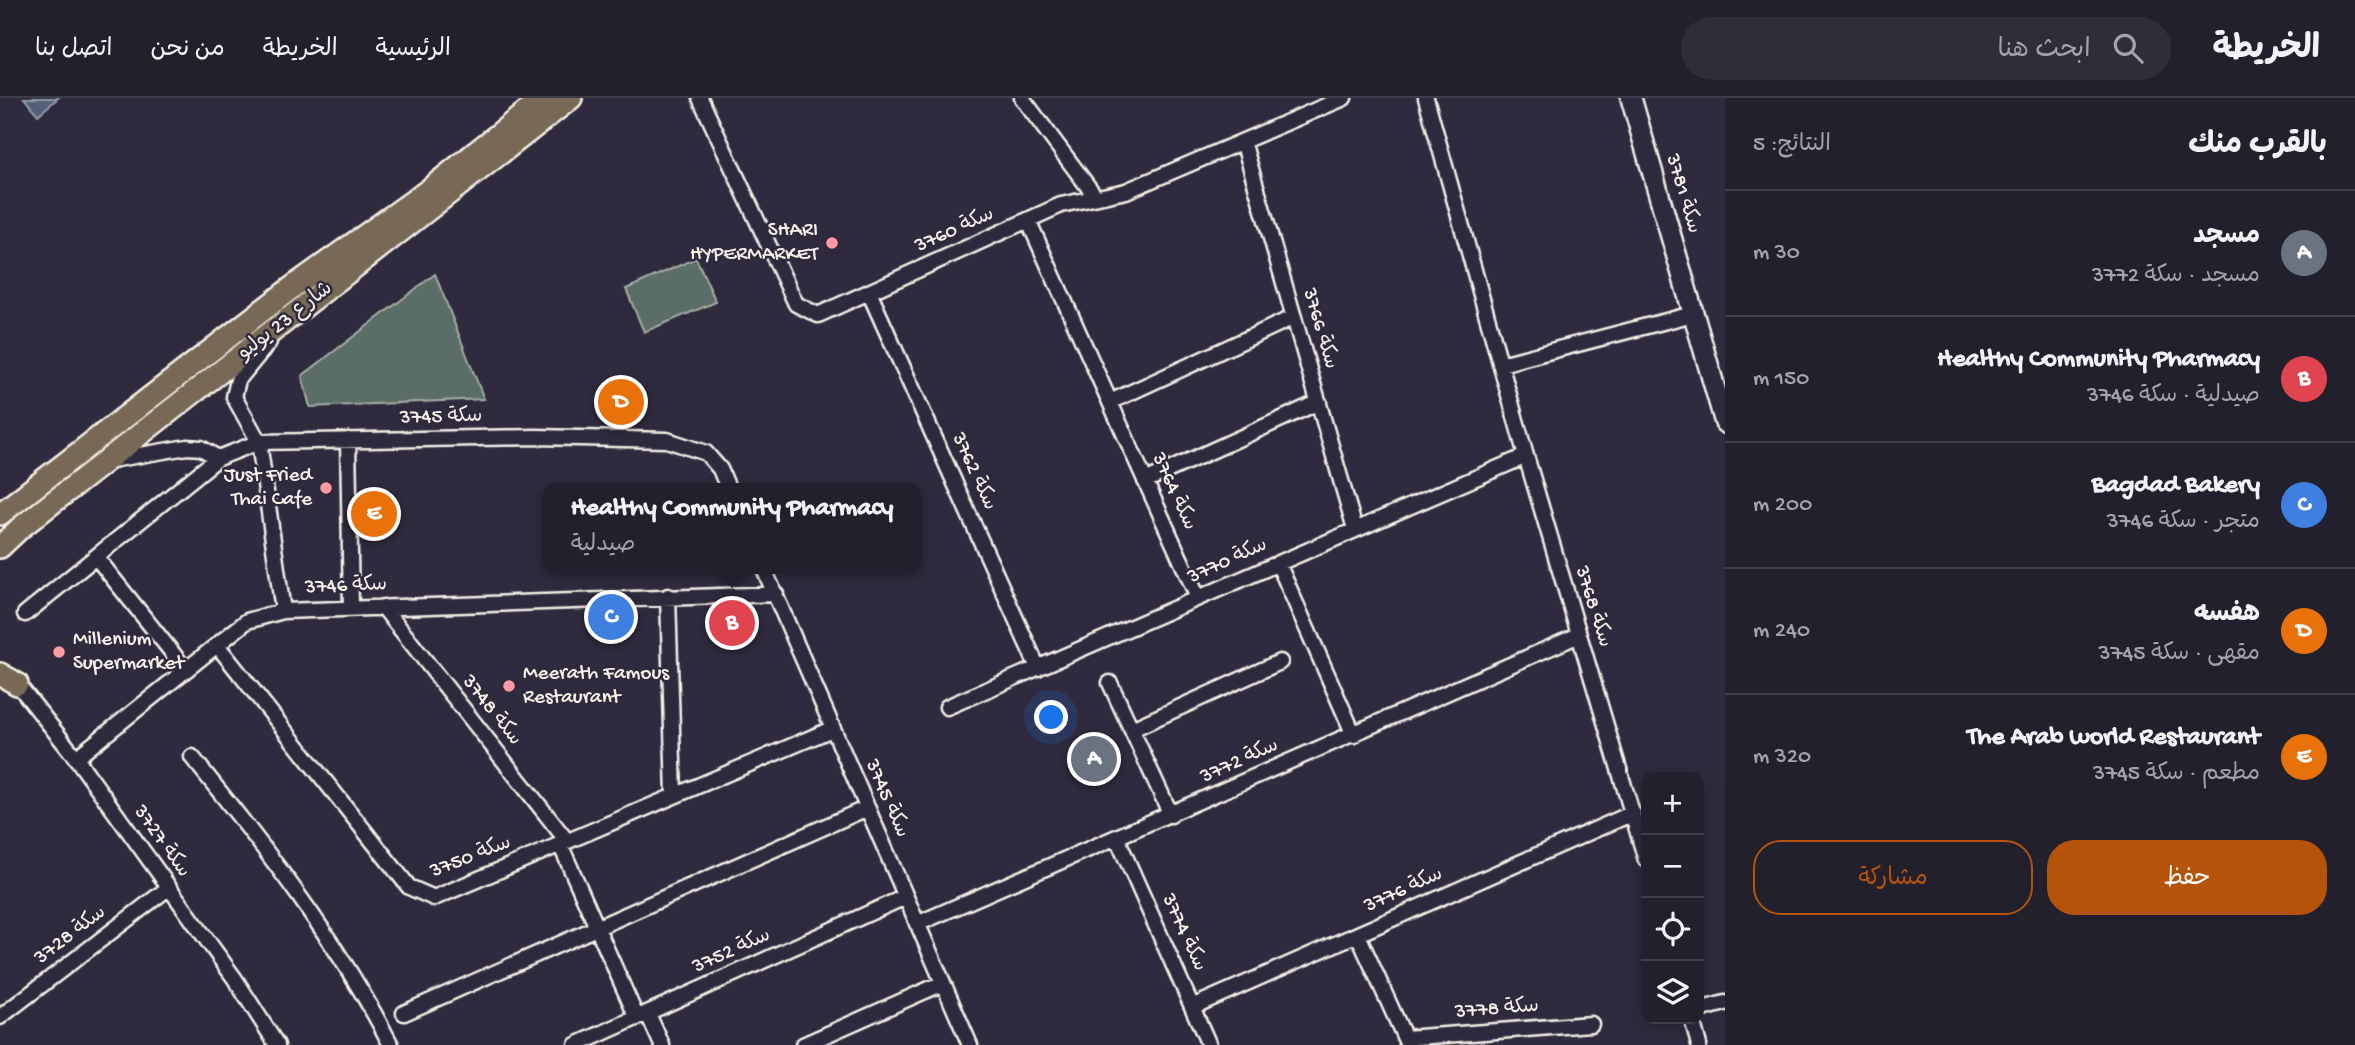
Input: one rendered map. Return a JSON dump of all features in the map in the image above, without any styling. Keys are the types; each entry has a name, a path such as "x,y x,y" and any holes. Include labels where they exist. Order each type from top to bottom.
{"main road":[{"name":"شارع 23 يوليو","path":"0,514 294,285 430,189 544,98"},
{"name":"شارع 23 يوليو","path":"0,547 571,98"}],"street":[{"name":"سكة 3760","path":"700,98 796,304 818,315 1029,222 1061,205 1126,191 1344,98"},
{"path":"1022,98 1095,197"},
{"name":"سكة 3768","path":"1426,98 1526,456 1641,842"},
{"name":"سكة 3781","path":"1631,98 1725,423"},
{"name":"سكة 3766","path":"1243,141 1355,529"},
{"name":"سكة 3764","path":"1029,222 1198,598"},
{"name":"سكة 3762","path":"869,292 1038,668"},
{"path":"1501,365 1693,314"},
{"path":"1110,402 1294,317"},
{"path":"283,324 237,380 234,397 259,442 283,611"},
{"path":"1145,481 1319,402"},
{"name":"سكة 3745","path":"259,442 536,437 667,440 706,453 720,469 727,483"},
{"path":"348,440 351,608"},
{"path":"25,614 218,458 259,442"},
{"path":"110,460 187,447 201,448 218,458"},
{"name":"سكة 3770","path":"947,707 1526,456"},
{"path":"96,557 186,670"},
{"path":"1278,563 1354,735"},
{"name":"سكة 3745","path":"766,574 970,1045"},
{"name":"سكة 3746","path":"76,758 247,621 283,611 776,594"},
{"path":"668,596 674,795"},
{"name":"سكة 3748","path":"383,607 563,843 597,928 643,1016 662,1045"},
{"name":"سكة 3772","path":"917,925 1578,635"},
{"name":"سكة 3750","path":"217,645 409,887 434,898 832,729"},
{"path":"1132,729 1280,662"},
{"name":"سكة 3727","path":"4,670 76,758 167,889 235,979 277,1045"},
{"path":"1110,683 1171,815"},
{"path":"192,757 275,860 358,981 391,1045"},
{"path":"404,1013 867,808"},
{"name":"سكة 3776","path":"1192,1007 1633,813"},
{"name":"سكة 3774","path":"1118,838 1209,1045"},
{"name":"سكة 3728","path":"1,1013 167,889"},
{"name":"سكة 3752","path":"576,1045 905,897"},
{"name":"سكة 3778","path":"1358,934 1407,1041 1591,1024"},
{"path":"803,1045 943,983"},
{"path":"1704,1009 1725,1003"},
{"path":"1693,1024 1699,1045"}],"green space":[{"path":"696,258 716,302 644,332 626,289"},
{"path":"435,274 484,399 310,407 302,376"}],"water":[{"path":"24,98 58,98 38,115"}],"place":[{"name":"SHARI HYPERMARKET","path":"832,243"},
{"name":"هفسه","path":"621,402"},
{"name":"Just Fried Thai Cafe","path":"326,488"},
{"name":"The Arab world Restaurant","path":"374,514"},
{"name":"Bagdad Bakery","path":"611,617"},
{"name":"Healthy Community Pharmacy","path":"732,623"},
{"name":"Millenium Supermarket","path":"59,652"},
{"name":"Meerath Famous Restaurant","path":"509,686"},
{"name":"مسجد","path":"1094,759"}]}
